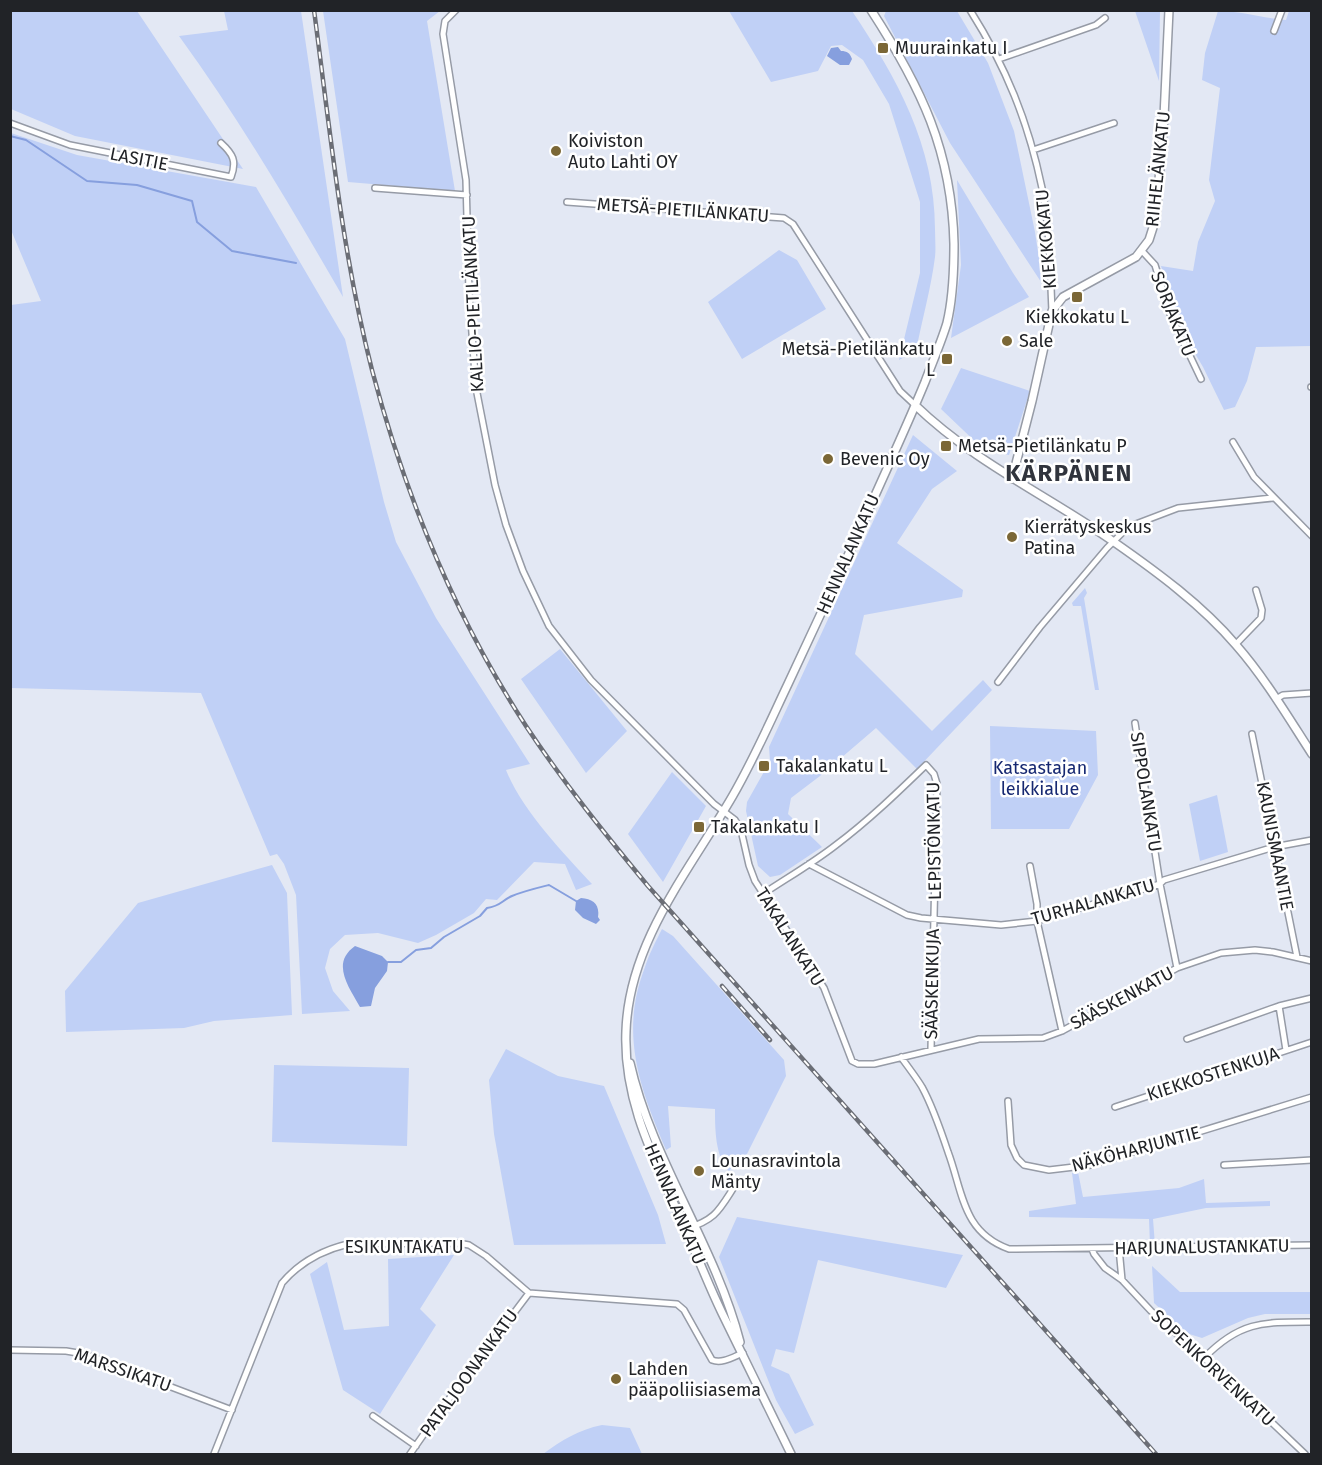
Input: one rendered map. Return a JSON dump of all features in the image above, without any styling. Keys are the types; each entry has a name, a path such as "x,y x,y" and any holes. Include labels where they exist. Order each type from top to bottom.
{"street":[{"name":"KALLIO-PIETILÄNKATU","path":"456,10 445,21 442,34 467,195 469,292 476,388 495,485 506,525 523,571 549,626 591,680 644,736 723,811"},
{"name":"HENNALANKATU","path":"791,1455 721,1311 636,1110 627,1072 626,1048 629,998 652,927 752,759 841,571 915,405 947,322 954,258 949,181 931,118 894,46 871,10"},
{"name":"KIEKKOKATU","path":"970,10 999,59 1021,112 1033,150 1045,211 1052,311 1012,479"},
{"name":"RIIHELÄNKATU","path":"1052,311 1063,297 1117,268 1142,251 1154,230 1164,117 1169,10"},
{"path":"1274,31 1282,10"},
{"path":"999,59 1096,25 1105,18"},
{"name":"LASITIE","path":"10,123 70,145 231,177 235,165 231,152 221,143"},
{"path":"1033,150 1114,123"},
{"path":"375,188 467,195"},
{"name":"METSÄ-PIETILÄNKATU","path":"567,202 784,218 793,224 900,391 915,405"},
{"name":"SORJAKATU","path":"1142,251 1155,265 1170,314 1201,379"},
{"path":"915,405 966,449 1113,542 1209,616 1236,644 1259,673 1311,754"},
{"path":"1233,441 1254,477 1311,536"},
{"path":"998,682 1040,627 1128,527 1179,508 1273,498"},
{"path":"1236,644 1261,618 1262,610 1256,590"},
{"path":"1276,699 1283,695 1311,693"},
{"name":"SIPPOLANKATU","path":"1135,723 1160,884 1177,968"},
{"name":"KAUNISMAANTIE","path":"1252,734 1297,957"},
{"name":"LEPISTÖNKATU","path":"809,864 834,847 879,810 926,765 934,774 937,784 934,920"},
{"name":"TAKALANKATU","path":"723,811 735,820 741,830 755,880 824,988 848,1055 858,1064"},
{"name":"TURHALANKATU","path":"809,864 907,915 934,920 1001,925 1037,921 1274,847 1311,840"},
{"path":"763,894 809,864"},
{"path":"1030,866 1037,904 1037,921 1062,1031"},
{"name":"SÄÄSKENKUJA","path":"931,1049 934,920"},
{"name":"SÄÄSKENKATU","path":"858,1064 873,1064 979,1039 1043,1038 1062,1031 1177,968 1195,960 1234,951 1273,952 1311,961"},
{"path":"1187,1039 1279,1006 1311,999"},
{"path":"1279,1006 1286,1050"},
{"name":"KIEKKOSTENKUJA","path":"1115,1107 1311,1042"},
{"name":"HENNALANKATU","path":"626,1048 636,1091 735,1321 743,1353"},
{"name":"HARJUNALUSTANKATU","path":"901,1057 922,1088 949,1154 961,1198 971,1220 994,1243 1009,1249 1311,1245"},
{"name":"NÄKÖHARJUNTIE","path":"1008,1101 1011,1145 1017,1158 1024,1165 1049,1170 1091,1165 1311,1097"},
{"path":"1224,1165 1311,1160"},
{"path":"686,1229 703,1224 718,1213 736,1184"},
{"name":"ESIKUNTAKATU","path":"214,1455 282,1283 300,1265 335,1247 348,1244 469,1245 486,1256 529,1293"},
{"path":"1119,1248 1122,1280"},
{"name":"SOPENKORVENKATU","path":"1092,1249 1105,1268 1122,1280 1151,1311 1204,1358 1305,1455"},
{"path":"529,1293 677,1304 684,1310 712,1360 723,1361 743,1353"},
{"name":"PATALJOONANKATU","path":"410,1455 529,1293"},
{"path":"1204,1358 1218,1343 1246,1327 1281,1322 1311,1322"},
{"name":"MARSSIKATU","path":"10,1350 66,1351 84,1354 232,1410"},
{"path":"372,1416 416,1446"}],"green space":[{"path":"10,11 137,11 243,169 75,136 11,109"},
{"path":"224,11 301,11 343,297 244,131 179,36 228,30"},
{"path":"323,11 440,11 427,21 455,191 348,182"},
{"path":"729,11 852,11 898,88 921,141 928,169 933,199 935,247 931,280 916,351 899,360 920,273 920,202 889,104 863,60 842,45 831,46 818,71 771,82"},
{"path":"886,11 957,11 988,63 1014,131 1035,232 1043,285 950,143 884,16"},
{"path":"1135,11 1160,11 1159,81"},
{"path":"1218,11 1286,20 1289,11 1311,11 1311,346 1256,347 1247,381 1235,407 1224,410 1184,335 1161,266 1193,271 1198,242 1215,201 1209,180 1220,88 1202,80 1205,53"},
{"path":"11,133 77,155 256,187 345,339 384,502 396,542 436,618 530,764 506,770 513,785 532,815 592,884 576,890 565,864 534,862 497,900 486,899 474,913 418,943 378,933 345,935 330,949 325,968 333,991 350,1011 302,1014 296,895 284,864 277,854 270,856 201,693 11,688 11,305 41,301 11,230"},
{"path":"957,180 1029,297 951,338 961,265"},
{"path":"779,250 797,260 826,309 742,359 708,302"},
{"path":"961,368 1030,391 1009,455 983,449 941,409"},
{"path":"913,435 957,471 932,489 897,543 963,590 962,597 864,615 855,654 932,731 983,680 992,690 917,769 876,728 791,798 788,814 822,847 780,875 770,877 758,866 746,811 747,802 770,761 769,747"},
{"path":"1085,588 1087,593 1084,598 1099,690 1095,690 1081,606 1073,606 1072,603"},
{"path":"560,649 627,731 586,773 521,679"},
{"name":"Katsastajan leikkialue","path":"990,726 1096,731 1098,775 1069,829 991,829"},
{"path":"672,772 706,806 663,882 628,834"},
{"path":"1217,795 1228,852 1200,861 1189,804"},
{"path":"272,865 287,893 292,1015 214,1021 184,1028 66,1032 65,991 138,903"},
{"path":"662,929 673,936 784,1060 786,1076 742,1164 736,1163 729,1171 718,1150 715,1109 668,1106 671,1147 666,1150 641,1083 633,1038 637,992"},
{"path":"506,1049 558,1076 604,1086 658,1215 666,1244 514,1245 494,1134 489,1080"},
{"path":"274,1065 409,1068 407,1146 272,1142"},
{"path":"1078,1172 1083,1197 1179,1188 1204,1179 1206,1203 1270,1201 1270,1206 1206,1208 1153,1219 1155,1245 1150,1245 1149,1219 1029,1217 1029,1211 1076,1204 1072,1173"},
{"path":"737,1217 963,1255 946,1288 818,1260 794,1353 776,1349 771,1366 789,1374 814,1425 795,1434 776,1400 719,1257"},
{"path":"454,1255 420,1309 436,1325 380,1414 343,1390 310,1274 327,1262 344,1330 389,1326 388,1259"},
{"path":"1152,1266 1180,1292 1311,1292 1311,1314 1265,1314 1248,1318 1202,1338 1186,1333 1154,1303"},
{"path":"602,1425 630,1428 642,1454 543,1454 571,1436"}],"water":[{"path":"838,47 850,55 852,59 849,65 840,65 827,56 831,48"},
{"path":"581,898 592,901 597,906 600,920 596,924 583,918 575,910 576,901"},
{"path":"355,946 382,956 388,962 387,971 375,988 371,1006 360,1007 344,975 344,960"}],"waterway":[{"path":"10,136 26,140 87,181 137,185 192,201 197,222 232,251 296,263"},
{"path":"388,962 401,962 416,950 431,948 444,937 480,916 487,908 521,893 549,885 576,901"}],"railway":[{"path":"314,10 345,236 372,370 400,463 435,554 500,685 555,767 648,886 1156,1454"},
{"path":"722,986 770,1040"}],"place":[{"name":"Muurainkatu I","path":"883,48"},
{"name":"Koiviston Auto Lahti OY","path":"556,151"},
{"name":"Kiekkokatu L","path":"1077,297"},
{"name":"Sale","path":"1007,341"},
{"name":"Metsä-Pietilänkatu L","path":"947,359"},
{"name":"Metsä-Pietilänkatu P","path":"946,446"},
{"name":"Bevenic Oy","path":"828,459"},
{"name":"Kierrätyskeskus Patina","path":"1012,537"},
{"name":"Takalankatu L","path":"764,766"},
{"name":"Takalankatu I","path":"699,827"},
{"name":"Lounasravintola Mänty","path":"699,1171"},
{"name":"Lahden pääpoliisiasema","path":"616,1379"}],"district":[{"name":"KÄRPÄNEN","path":"1069,473"}]}
